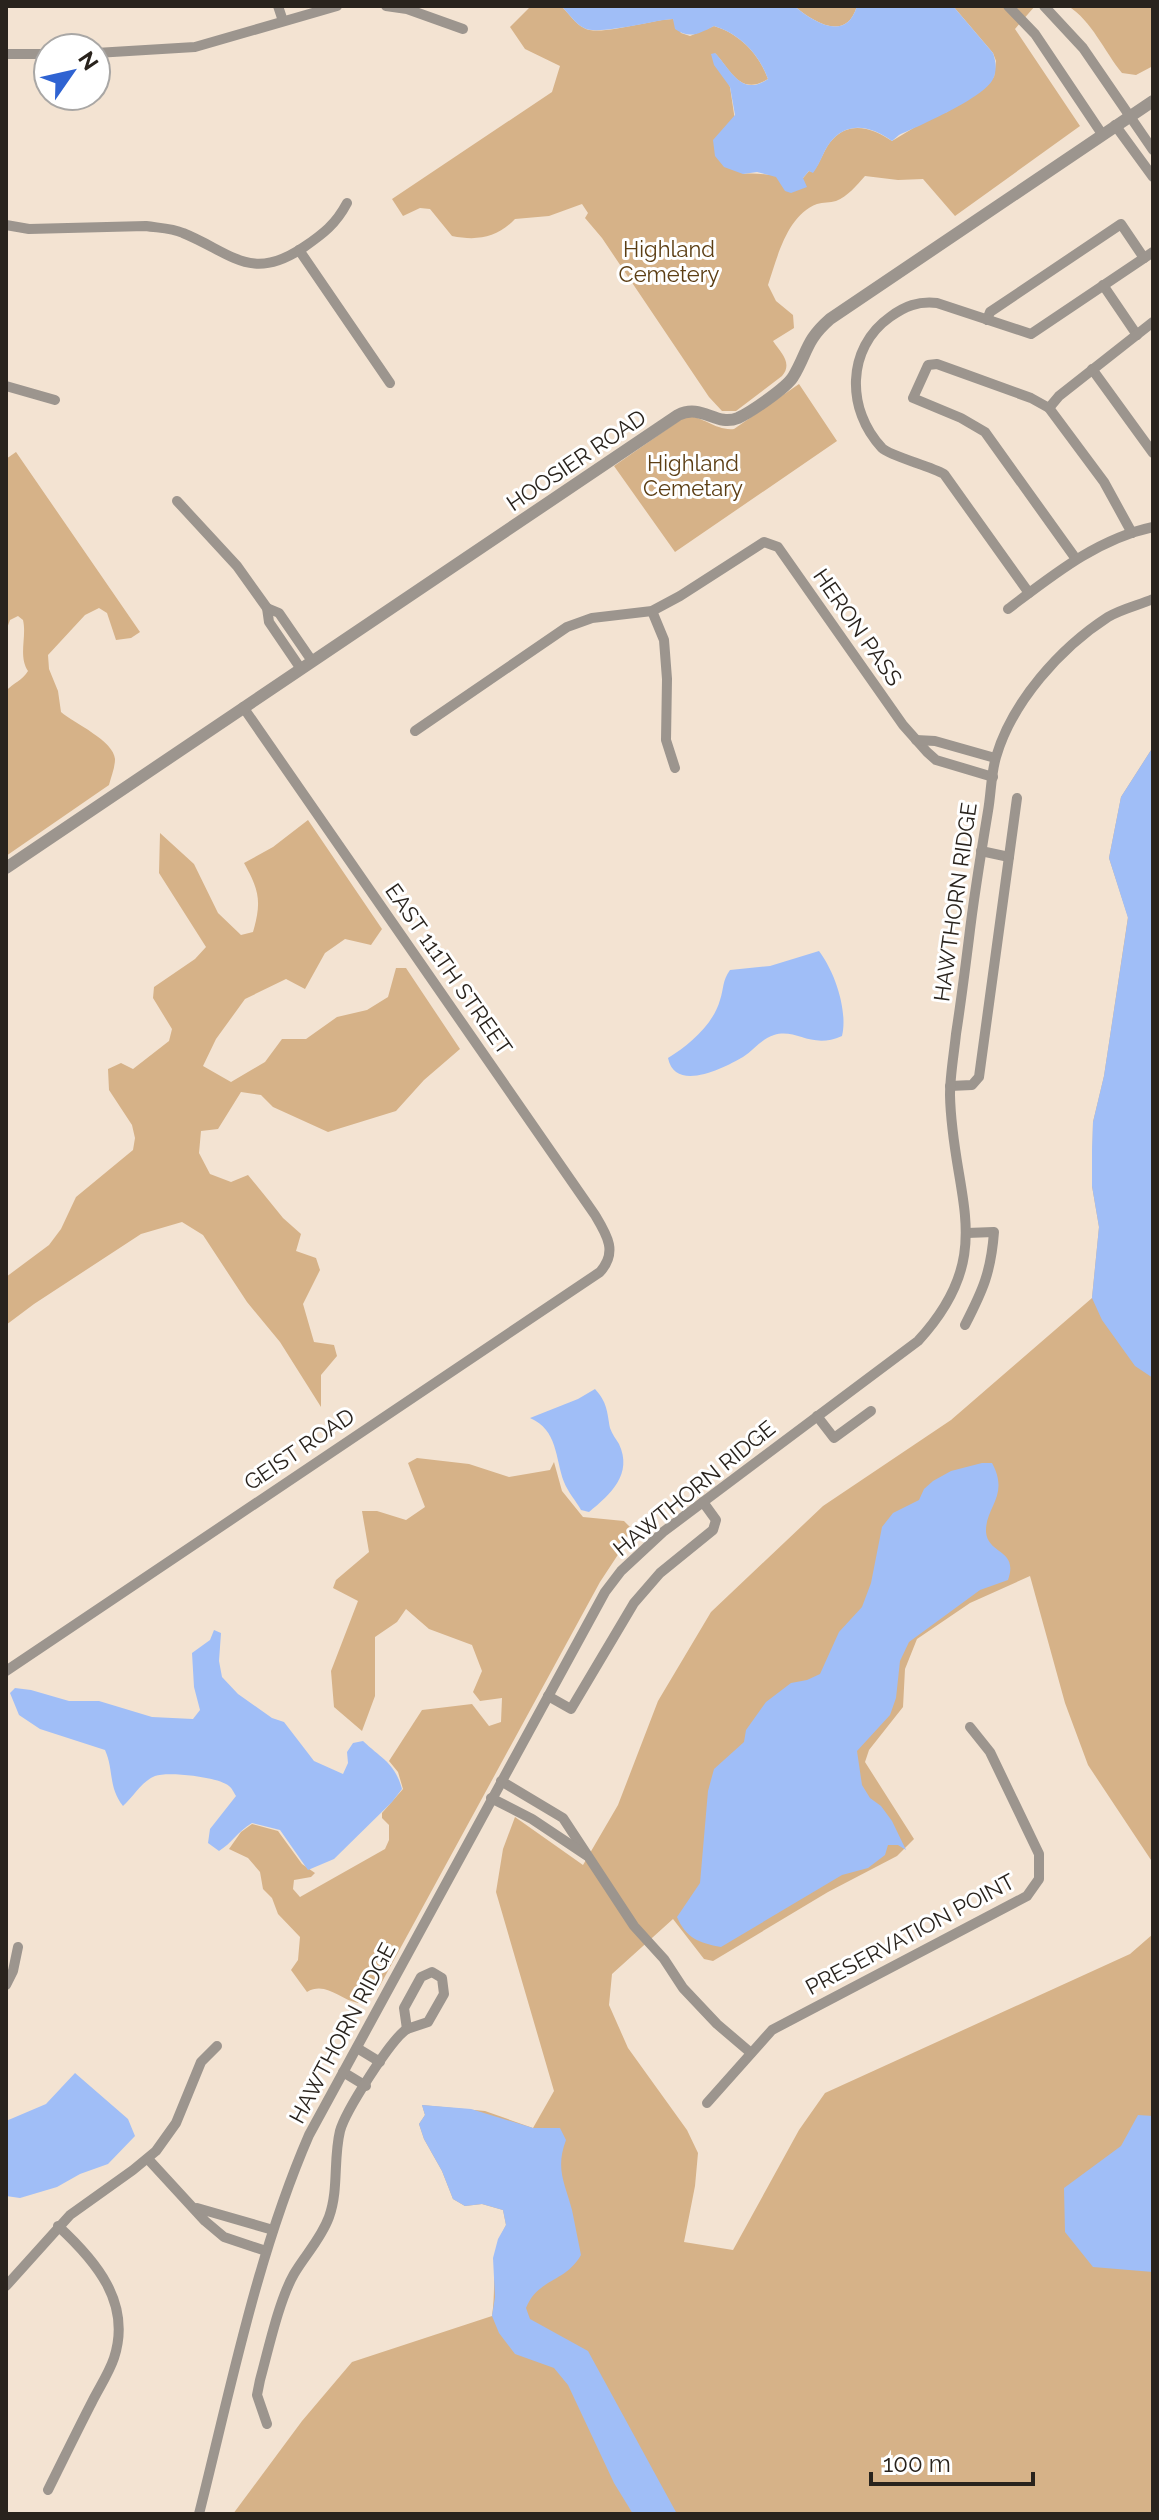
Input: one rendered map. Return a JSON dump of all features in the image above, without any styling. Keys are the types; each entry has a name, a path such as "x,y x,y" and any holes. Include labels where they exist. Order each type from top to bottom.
{"street":[{"path":"278,6 283,21"},
{"path":"112,52 195,47 337,6"},
{"path":"386,6 407,9 463,29"},
{"path":"1008,6 1035,34 1102,134"},
{"path":"1044,6 1083,48 1153,150"},
{"path":"6,54 32,54"},
{"name":"HOOSIER ROAD","path":"6,868 678,415 690,410 727,420 741,416 791,380 810,340 830,319 1153,101"},
{"path":"1115,125 1153,177"},
{"path":"6,225 29,229 165,228 181,232 246,264 269,264 299,250 334,225 347,203"},
{"path":"987,320 990,312 1121,224 1148,255 1031,334 987,320 937,303 924,302 910,305 878,326 863,350 855,381 857,402 867,426 885,452 944,474 1029,593"},
{"path":"299,250 390,383"},
{"path":"1103,285 1137,335"},
{"path":"1049,408 1092,369 1153,322"},
{"path":"1076,559 985,432 961,418 913,398 928,365 937,364 1031,398 1049,408 1104,482 1132,533"},
{"path":"1092,369 1153,453"},
{"path":"6,386 55,400"},
{"path":"177,501 237,566 267,608 269,622 301,669"},
{"path":"1008,609 1076,559 1132,533 1153,527"},
{"name":"HERON PASS","path":"652,611 764,542 778,547 916,740 936,760 993,777"},
{"name":"HAWTHORN RIDGE","path":"199,2514 266,2251 304,2146 588,1621 621,1571 641,1550 918,1341 933,1326 956,1287 964,1263 967,1233 965,1201 951,1118 950,1086 995,758 1040,676 1073,644 1110,616 1153,599"},
{"path":"267,608 279,613 312,661"},
{"path":"415,731 567,627 592,618 652,611 664,640 666,740 675,768"},
{"name":"EAST 111TH STREET","path":"243,707 595,1215 610,1242 610,1258"},
{"path":"916,740 935,741 995,758"},
{"path":"950,1086 972,1085 979,1077 1017,798"},
{"path":"981,851 1009,857"},
{"path":"965,1325 992,1264 994,1232 967,1233"},
{"name":"GEIST ROAD","path":"6,1671 600,1272 610,1258"},
{"path":"817,1416 834,1438 871,1411"},
{"path":"548,1696 571,1709 634,1603 660,1573 713,1530 716,1520 703,1502"},
{"name":"PRESERVATION POINT","path":"707,2103 772,2030 1027,1896 1033,1890 1039,1879 1039,1854 990,1752 970,1727"},
{"path":"501,1781 563,1818 634,1926 664,1959 683,1988 717,2024 751,2053"},
{"path":"491,1798 532,1819 588,1856"},
{"path":"6,1985 13,1971 18,1947"},
{"path":"267,2424 257,2395 267,2353 294,2273 315,2243 331,2211 344,2119 401,2033 430,2019 444,1994 444,1982 439,1975 432,1972 421,1977 404,2008 407,2029"},
{"path":"6,2286 58,2226 83,2204 148,2159 176,2123 201,2062 217,2046"},
{"path":"357,2048 380,2062"},
{"path":"343,2072 366,2086"},
{"path":"148,2159 224,2237 266,2251"},
{"path":"191,2205 212,2214 273,2230"},
{"path":"48,2490 111,2365 119,2334 118,2314 104,2277 92,2259 58,2226"}],"green space":[{"name":"Highland Cemetery","path":"524,6 561,6 577,23 591,30 673,19 681,33 690,36 714,26 740,40 754,53 768,79 758,84 743,83 715,53 730,87 743,174 803,178 809,171 813,172 830,143 840,133 862,128 892,141 930,118 947,112 994,77 996,61 993,53 953,6 1035,6 1015,29 1080,126 955,216 923,179 865,176 840,199 817,204 807,210 785,238 768,285 776,301 793,315 794,328 773,341 785,358 785,371 736,411 722,411 709,397 602,238 585,218 588,213 582,204 549,216 515,219 494,234 470,238 452,236 430,209 420,208 403,216 392,199 552,92 560,66 525,49 510,27 529,8"},
{"path":"794,6 857,6 845,24 829,26"},
{"path":"1068,6 1153,6 1153,66 1136,75 1122,73 1091,28"},
{"name":"Highland Cemetary","path":"799,384 837,441 675,552 614,466 686,416 721,428 734,429"},
{"path":"16,452 140,632 131,638 116,640 107,613 99,608 85,615 48,655 61,712 108,746 113,752 114,766 109,785 6,856 6,691 28,671 23,653 23,620 18,616 10,620 6,631 6,459"},
{"path":"1153,747 1153,1863 1088,1765 1065,1703 1030,1576 970,1603 917,1639 905,1669 903,1707 869,1750 865,1762 914,1839 897,1856 828,1892 713,1961 704,1959 673,1919 612,1974 609,2005 628,2048 687,2130 698,2153 684,2242 733,2250 799,2130 825,2093 1130,1954 1153,1934 1153,2514 233,2514 302,2421 352,2362 492,2316 495,2259 506,2225 503,2210 482,2204 465,2206 453,2199 419,2124 425,2115 422,2105 485,2111 533,2128 554,2091 496,1892 503,1849 515,1817 583,1865 618,1805 658,1701 711,1612 823,1506 951,1420 1092,1298 1099,1227 1092,1186 1093,1122 1104,1076 1128,917 1109,858 1121,797"},
{"path":"308,820 382,929 371,945 345,939 325,953 305,989 286,979 245,999 216,1039 203,1066 231,1082 265,1062 282,1039 306,1039 337,1017 367,1010 388,997 396,968 406,968 460,1049 424,1080 396,1111 328,1132 273,1107 261,1095 241,1092 218,1129 201,1131 199,1153 210,1174 231,1182 248,1175 283,1218 301,1234 296,1251 316,1258 320,1270 303,1304 314,1342 334,1345 337,1356 321,1375 321,1407 280,1342 247,1302 203,1235 182,1222 141,1234 6,1325 6,1277 49,1245 61,1229 76,1197 133,1150 135,1138 132,1125 109,1090 108,1069 121,1063 133,1069 169,1041 172,1029 153,998 154,987 195,959 206,947 159,873 160,833 194,864 218,913 241,935 253,932 258,912 256,889 244,863 273,847"},
{"path":"417,1458 469,1464 509,1477 550,1470 554,1462 562,1491 583,1517 624,1521 631,1528 377,1991 358,2003 327,1990 307,1992 291,1970 298,1960 300,1937 278,1914 272,1898 263,1889 260,1872 248,1858 229,1849 241,1832 252,1824 278,1831 302,1864 315,1873 311,1877 294,1880 293,1889 300,1897 385,1849 389,1840 389,1825 382,1818 382,1813 403,1789 398,1772 389,1761 422,1710 472,1704 489,1726 501,1722 502,1698 480,1701 473,1692 482,1671 472,1645 429,1629 406,1609 397,1622 375,1637 375,1696 362,1731 334,1707 331,1671 358,1601 333,1588 336,1580 369,1552 362,1511 377,1511 406,1520 425,1507 408,1463"}],"water":[{"path":"561,6 794,6 820,23 838,26 852,17 857,6 953,6 993,53 995,73 977,94 892,141 862,128 840,133 830,143 813,173 809,171 803,178 807,187 791,193 785,191 776,177 757,172 743,174 724,167 715,156 713,140 735,115 730,87 714,65 711,54 715,53 743,83 759,84 768,79 754,53 740,40 714,26 699,33 685,34 675,29 673,19 591,30 577,23"},
{"path":"1153,747 1153,1378 1135,1366 1102,1320 1092,1298 1099,1227 1092,1186 1092,1149 1093,1122 1104,1076 1128,918 1109,858 1121,797"},
{"path":"819,951 839,992 843,1015 842,1036 822,1041 790,1034 774,1035 743,1057 701,1075 680,1074 672,1068 668,1058 692,1041 712,1018 730,970 770,966"},
{"path":"595,1389 604,1403 610,1428 623,1455 623,1465 618,1482 589,1512 581,1510 566,1486 551,1437 530,1418"},
{"path":"992,1463 997,1474 998,1493 986,1532 992,1545 1009,1563 1008,1580 980,1590 909,1642 900,1661 896,1698 890,1715 857,1751 862,1785 892,1821 906,1850 898,1845 888,1845 885,1855 868,1868 842,1875 721,1947 694,1938 677,1917 700,1883 708,1791 714,1769 744,1742 746,1730 766,1702 791,1683 820,1674 839,1632 862,1607 871,1583 882,1527 893,1513 919,1500 924,1489 933,1481 951,1471"},
{"path":"214,1630 221,1633 219,1661 222,1677 238,1694 272,1718 284,1722 314,1761 343,1774 348,1763 347,1752 353,1743 363,1741 396,1773 402,1789 334,1859 308,1870 280,1830 252,1823 219,1851 208,1843 210,1829 236,1796 229,1786 215,1780 181,1775 155,1776 123,1806 115,1792 105,1750 40,1729 19,1715 10,1693 15,1688 31,1690 69,1701 99,1701 152,1717 193,1719 200,1710 194,1687 192,1653 210,1640"},
{"path":"75,2073 128,2119 135,2136 108,2164 57,2187 20,2198 6,2196 6,2121 46,2104"},
{"path":"422,2105 471,2109 533,2128 560,2128 566,2140 561,2159 562,2176 581,2255 567,2271 537,2291 526,2308 530,2319 588,2351 677,2514 633,2514 614,2483 568,2385 554,2368 515,2354 499,2333 492,2316 495,2297 493,2258 506,2225 503,2210 482,2204 465,2206 453,2199 419,2124 425,2115"},
{"path":"1138,2115 1153,2116 1153,2272 1093,2267 1065,2232 1064,2188 1121,2146"}]}
